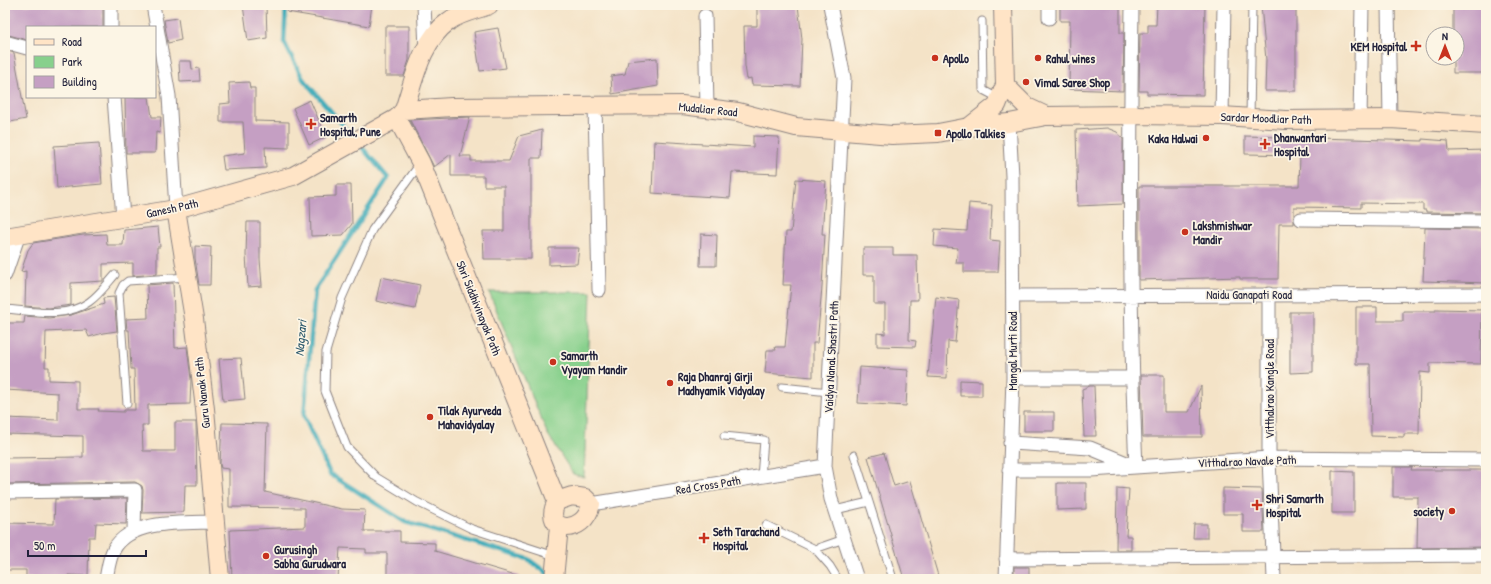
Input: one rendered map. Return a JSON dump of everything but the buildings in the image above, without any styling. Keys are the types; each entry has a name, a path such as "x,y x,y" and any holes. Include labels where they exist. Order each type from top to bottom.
{"street":[{"path":"111,26 112,5"},
{"path":"154,5 169,96 176,209"},
{"path":"424,5 426,48"},
{"path":"397,117 426,48 437,31 450,20 489,5"},
{"name":"Vaidya Nanal Shastri Path","path":"830,5 844,78 843,130 825,466 834,510 857,579"},
{"path":"969,127 997,105 1003,92 1003,5"},
{"path":"1010,444 1090,448 1136,467 1132,378 1130,115 1132,5"},
{"path":"1222,116 1224,5"},
{"path":"1360,119 1362,5"},
{"path":"1388,5 1390,119"},
{"path":"705,16 707,108"},
{"path":"5,42 26,48"},
{"name":"Sardar Moodliar Path","path":"1003,92 1027,107 1046,116"},
{"path":"114,98 123,218"},
{"path":"595,106 599,290"},
{"name":"Mudaliar Road","path":"397,117 452,107 682,106 738,112 796,127 892,135 938,133 969,127 1009,124"},
{"name":"Sardar Moodliar Path","path":"1009,124 1046,116 1130,115 1390,119 1486,125"},
{"name":"Ganesh Path","path":"12,236 176,209 292,176 397,117"},
{"name":"Shri Siddhivinayak Path","path":"397,117 421,163 557,501"},
{"name":"Mangal Murti Road","path":"1006,579 1013,378 1012,176 1009,124"},
{"name":"Guru Nanak Path","path":"176,209 194,319 205,409 220,579"},
{"path":"1301,219 1486,221"},
{"path":"5,275 12,236"},
{"name":"Vitthalrao Kangle Road","path":"1269,294 1269,458 1274,579"},
{"name":"Naidu Ganapati Road","path":"1013,296 1486,294"},
{"path":"1013,378 1132,378"},
{"name":"Vitthalrao Navale Path","path":"1009,470 1091,470 1269,458 1486,460"},
{"name":"Red Cross Path","path":"591,504 825,466"},
{"path":"5,492 135,490 134,531"},
{"path":"572,496 585,498 591,504 589,515 578,525 566,528 559,526 553,518 552,510 557,501 572,496"},
{"path":"106,579 114,548 134,531 170,523 214,522"},
{"path":"555,568 559,526"},
{"path":"1006,558 1274,555 1486,555"}],"lane":[{"path":"1250,118 1252,5"},
{"path":"982,21 983,90 1003,92"},
{"path":"421,163 372,230 342,298 326,352 325,391 347,447 376,477 418,502 555,568"},
{"path":"5,309 58,314 77,308 89,302 115,275"},
{"path":"127,404 119,293 123,285 128,281 187,277"},
{"path":"782,387 829,392"},
{"path":"724,436 764,440 761,477"},
{"path":"854,455 893,579"},
{"path":"834,510 869,502"},
{"path":"766,525 815,549 830,566 838,579"},
{"path":"815,549 844,539"}],"green space":[{"name":"Samarth Vyayam Mandir","path":"489,292 591,292 584,477 573,474 547,433"}],"waterway":[{"name":"Nagzari","path":"286,5 284,42 303,79 354,138"},
{"name":"Nagzari","path":"359,144 388,178 315,290 304,416 330,474 405,522 528,559 551,576"}],"place":[{"name":"KEM Hospital","path":"1416,46"},
{"name":"Apollo","path":"935,58"},
{"name":"Rahul wines","path":"1038,58"},
{"name":"Vimal Saree Shop","path":"1026,82"},
{"name":"Samarth Hospital, Pune","path":"311,124"},
{"name":"Apollo Talkies","path":"938,133"},
{"name":"Kaka Halwai","path":"1206,138"},
{"name":"Dhanwantari Hospital","path":"1265,144"},
{"name":"Lakshmishwar Mandir","path":"1185,232"},
{"name":"Samarth Vyayam Mandir","path":"553,362"},
{"name":"Raja Dhanraj Girji Madhyamik Vidyalay","path":"670,383"},
{"name":"Tilak Ayurveda Mahavidyalay","path":"430,417"},
{"name":"Shri Samarth Hospital","path":"1257,505"},
{"name":"society","path":"1452,511"},
{"name":"Seth Tarachand Hospital","path":"704,538"},
{"name":"Gurusingh Sabha Gurudwara","path":"266,556"}]}
